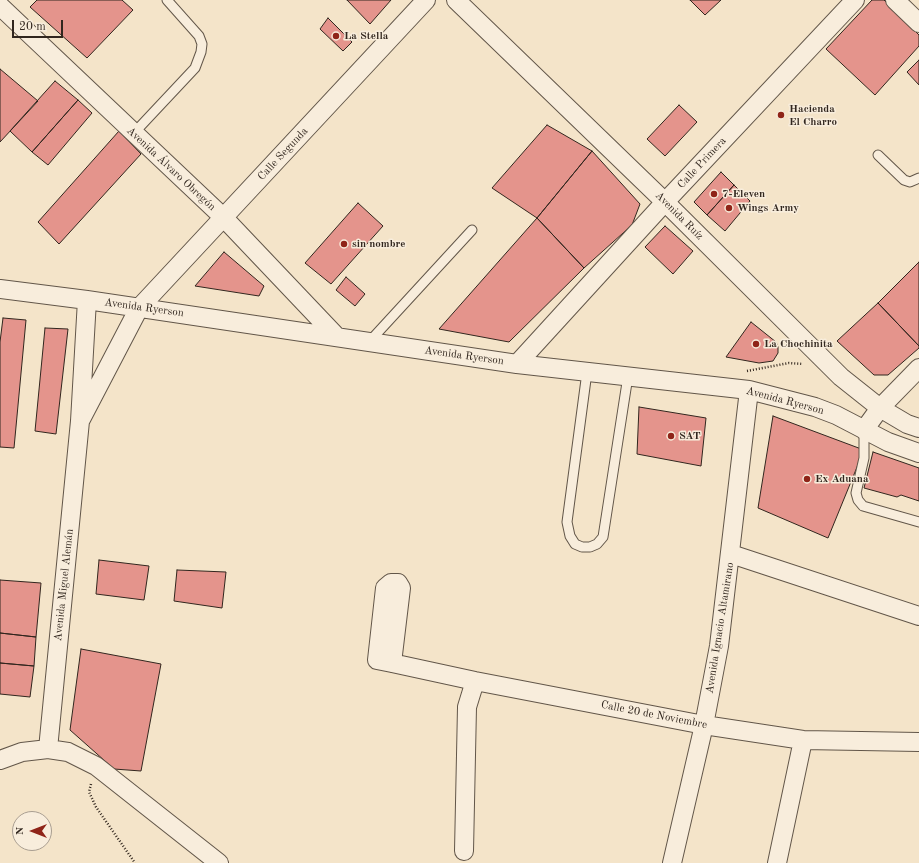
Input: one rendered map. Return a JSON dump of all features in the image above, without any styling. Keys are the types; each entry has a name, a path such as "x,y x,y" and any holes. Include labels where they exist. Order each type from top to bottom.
{"street":[{"name":"Calle Segunda","path":"139,308 426,0"},
{"name":"Avenida Ruíz","path":"456,0 665,202 841,377 880,408 915,421"},
{"name":"Calle Primera","path":"518,364 665,202 855,0"},
{"path":"895,0 919,23"},
{"name":"Avenida Álvaro Obregón","path":"3,6 134,134 224,218 337,337"},
{"name":"Avenida Ryerson","path":"0,289 87,300 518,364 749,390 815,407 888,442 919,454"},
{"name":"Avenida Miguel Alemán","path":"48,749 80,421 87,300"},
{"name":"Avenida Miguel Alemán","path":"80,421 139,308"},
{"path":"864,430 880,408 919,368"},
{"name":"Avenida Ignacio Altamirano","path":"672,863 704,725 719,646 731,554 749,390"},
{"path":"888,442 915,421"},
{"path":"731,554 919,616"},
{"name":"Calle 20 de Noviembre","path":"392,663 475,681 704,725 803,740 919,742"},
{"path":"464,851 467,707 475,681"},
{"path":"777,863 803,740"},
{"path":"0,760 22,752 48,749 68,752 96,766 219,863"}],"lane":[{"path":"134,134 195,68 201,52 202,44 199,36 167,0"},
{"path":"878,155 904,180 910,182 919,178"},
{"path":"369,342 472,230"},
{"path":"587,372 567,522 574,544 582,547 590,547 597,544 603,537 628,376"},
{"path":"864,430 864,458 856,493 858,500 863,506 919,522"}],"path":[{"path":"745,371 759,370 789,363 830,366"},
{"path":"96,766 89,792 96,807 135,863"}],"building":[{"path":"37,0 122,0 133,10 87,58 30,7"},
{"path":"347,0 391,0 370,24"},
{"path":"690,0 721,0 705,15"},
{"path":"872,0 884,0 919,35 919,46 875,95 826,49"},
{"name":"La Stella","path":"328,18 352,42 343,51 320,29"},
{"path":"919,60 919,85 907,72"},
{"path":"0,69 38,101 0,142"},
{"path":"55,81 78,100 32,152 10,131"},
{"path":"78,100 92,113 48,165 32,152"},
{"path":"679,105 697,122 665,156 647,139"},
{"path":"547,125 592,151 537,218 492,188"},
{"path":"119,131 141,154 59,244 38,222"},
{"path":"592,151 640,204 632,225 584,268 537,218"},
{"name":"7-Eleven","path":"721,172 734,185 707,215 694,202"},
{"name":"Wings Army","path":"734,185 750,201 725,231 707,215"},
{"name":"sin nombre","path":"358,203 383,226 331,284 305,263"},
{"path":"537,218 584,268 509,342 439,329"},
{"path":"665,226 693,251 673,274 645,247"},
{"path":"224,252 264,286 259,296 195,286"},
{"path":"919,262 919,346 878,303"},
{"path":"346,277 365,294 355,306 336,290"},
{"path":"878,303 919,346 919,348 888,375 874,375 837,341"},
{"path":"3,318 26,320 14,448 0,447 0,342"},
{"name":"La Chochinita","path":"751,322 776,342 778,353 773,361 759,363 726,357"},
{"path":"45,328 68,329 56,434 35,431"},
{"name":"SAT","path":"639,407 706,418 701,466 637,454"},
{"name":"Ex Aduana","path":"773,416 864,450 828,538 758,508"},
{"path":"873,452 919,468 919,501 901,495 897,497 864,488"},
{"path":"99,560 149,566 144,600 96,594"},
{"path":"177,570 226,572 222,608 174,601"},
{"path":"0,580 41,583 36,637 0,633"},
{"path":"0,633 36,637 34,666 0,663"},
{"path":"81,649 161,664 141,771 114,769 70,730"},
{"path":"0,663 34,666 30,697 0,694"}],"place":[{"name":"La Stella","path":"336,36"},
{"name":"Hacienda El Charro","path":"781,115"},
{"name":"7-Eleven","path":"714,194"},
{"name":"Wings Army","path":"729,208"},
{"name":"sin nombre","path":"344,244"},
{"name":"La Chochinita","path":"756,344"},
{"name":"SAT","path":"671,436"},
{"name":"Ex Aduana","path":"807,479"}]}
